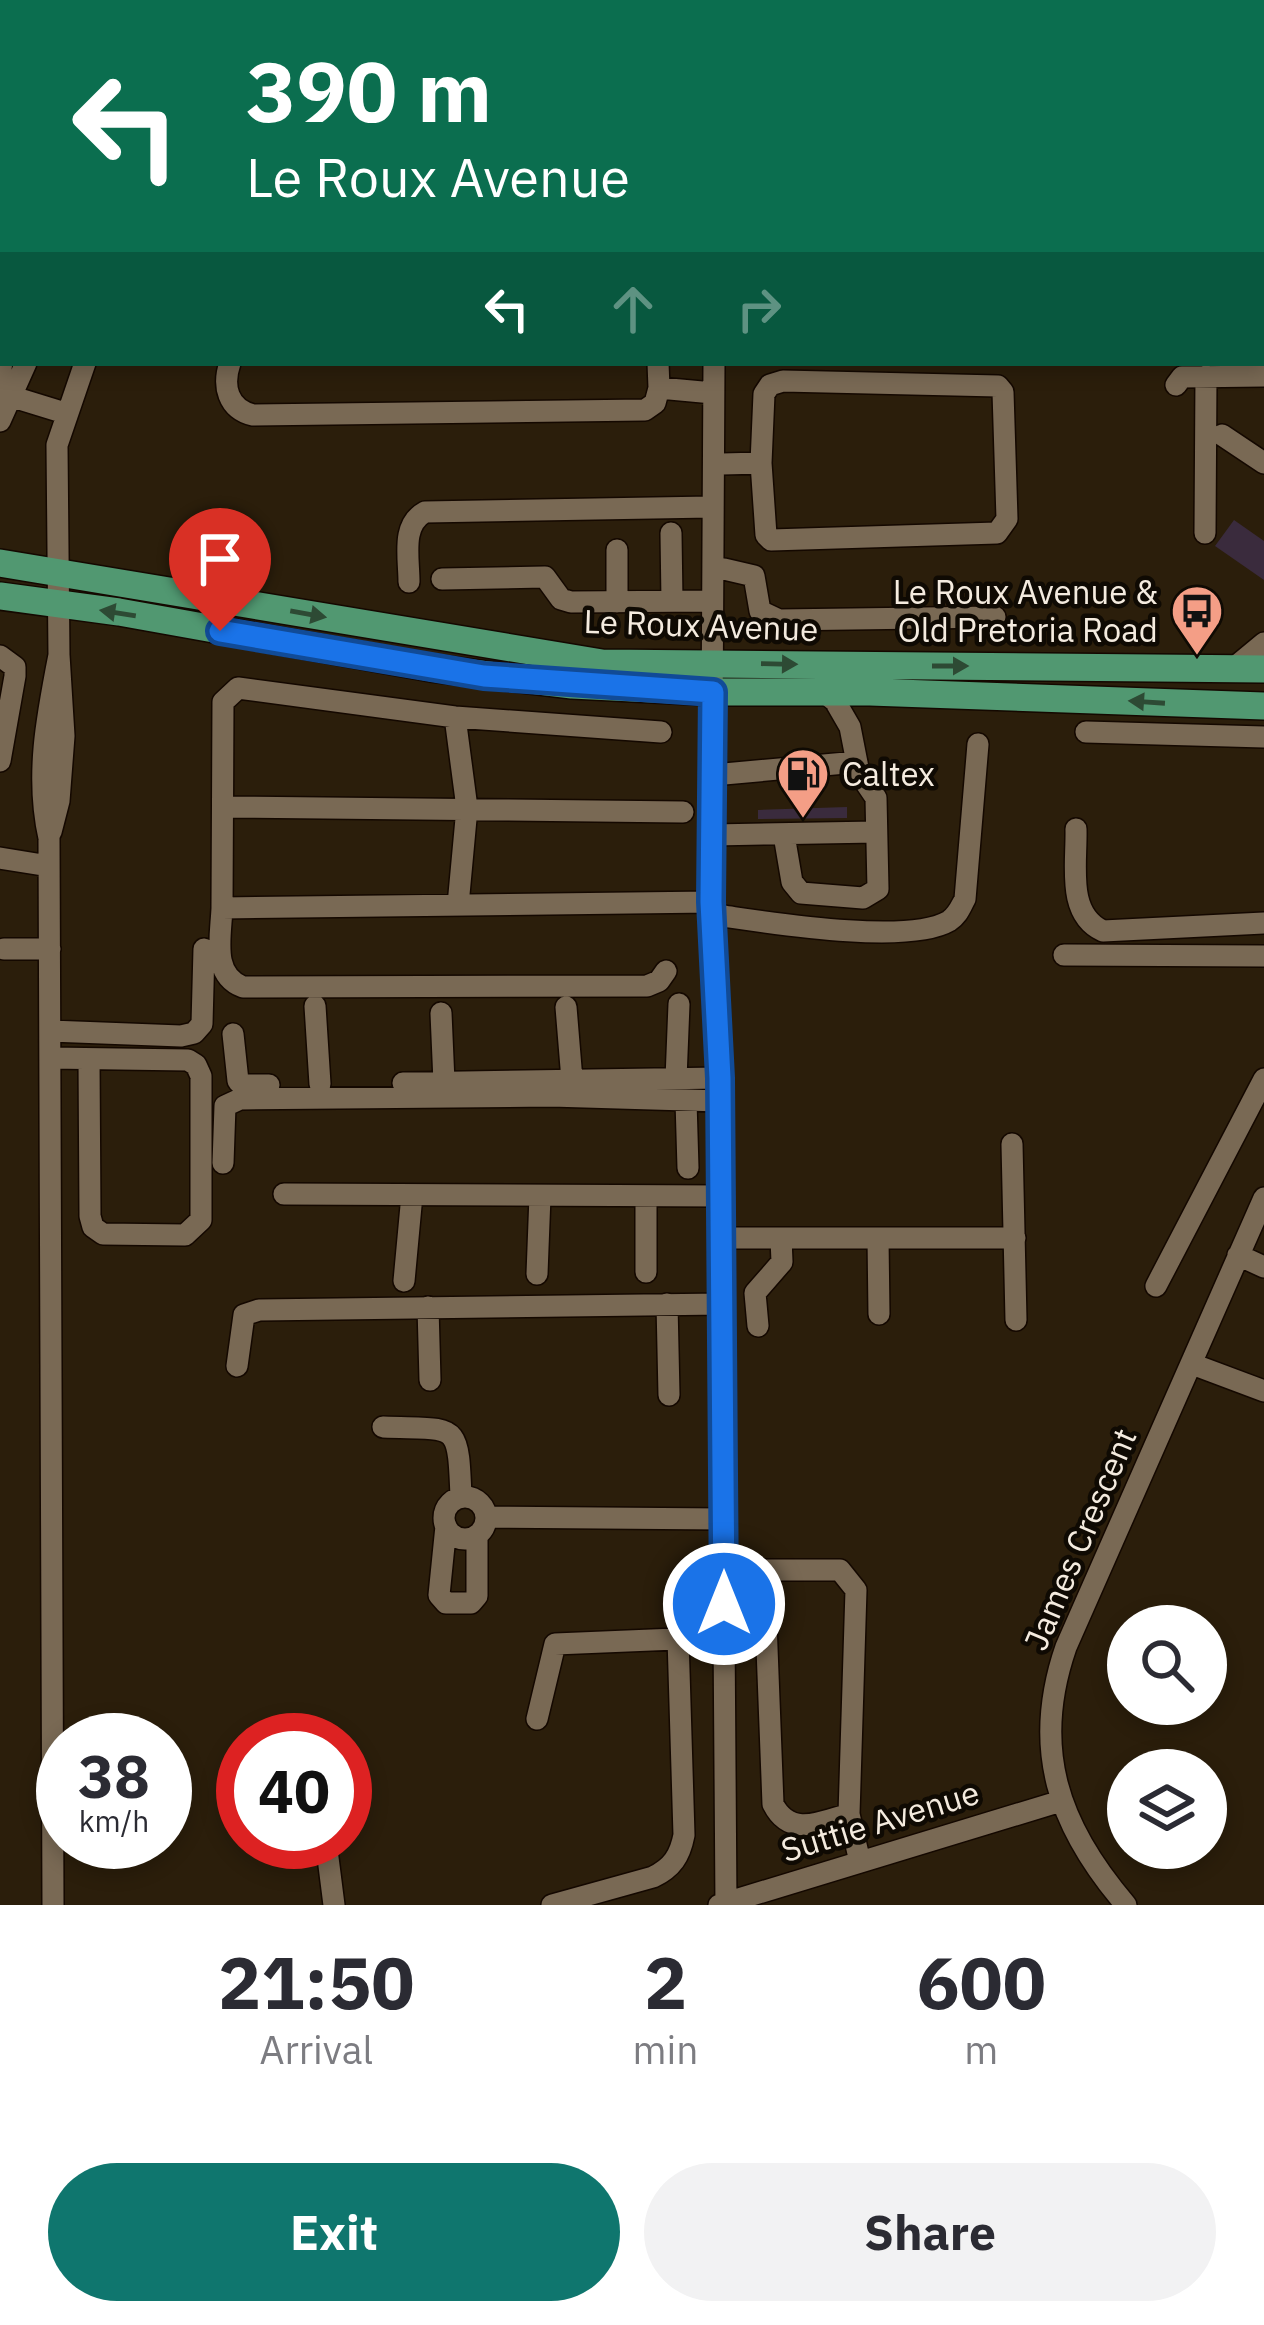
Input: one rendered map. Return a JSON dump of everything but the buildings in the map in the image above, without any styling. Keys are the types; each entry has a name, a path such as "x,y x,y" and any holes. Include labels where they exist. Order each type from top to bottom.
{"main road":[{"name":"Le Roux Avenue","path":"0,563 632,664 1264,669"},
{"name":"Le Roux Avenue","path":"0,596 484,676 720,692 870,692 1264,706"}],"street":[{"path":"0,421 3,389 23,366"},
{"path":"53,1905 49,838 63,764 57,445 84,366"},
{"path":"229,366 229,397 238,409 254,415 645,410 655,403 658,366"},
{"path":"1205,376 1205,533"},
{"path":"1176,385 1182,377 1264,376"},
{"path":"659,388 713,379"},
{"path":"713,379 722,464 724,569 718,663"},
{"path":"713,379 711,601 724,774 719,836"},
{"path":"783,381 990,383 1003,392 1007,519 998,533 771,540 766,535 761,463 764,394 770,385 783,381"},
{"path":"3,389 65,413"},
{"path":"1222,435 1264,464"},
{"path":"722,464 761,463"},
{"path":"409,582 410,527 425,512 711,507"},
{"path":"671,533 672,601"},
{"path":"616,602 617,550"},
{"path":"724,569 754,576 760,611 779,620 995,617"},
{"path":"442,579 545,577 561,599 711,601"},
{"path":"1235,667 1264,643"},
{"path":"0,656 14,667 15,676 0,761"},
{"path":"661,732 455,717 238,688 223,702 220,964 230,982 243,987 647,986 659,981 666,970"},
{"path":"720,692 717,977 724,1904"},
{"path":"784,835 797,890 807,895 873,895 880,882 875,798 857,762 850,727 824,692"},
{"path":"850,727 870,692"},
{"path":"455,717 467,808 458,904"},
{"path":"1086,732 1264,737"},
{"path":"222,908 458,904 717,909 823,932 944,924 956,916 965,898 978,743"},
{"path":"724,774 857,762"},
{"path":"223,807 683,812"},
{"path":"1076,829 1077,899 1090,925 1103,931 1264,923"},
{"path":"719,836 876,832"},
{"path":"0,857 49,866"},
{"path":"1,949 50,949"},
{"path":"50,1031 194,1033 202,1024 204,949"},
{"path":"1064,955 1264,956"},
{"path":"676,1078 679,1004"},
{"path":"315,1006 320,1084"},
{"path":"566,1007 572,1080"},
{"path":"440,1013 444,1082"},
{"path":"233,1034 242,1085 676,1078 720,1090"},
{"path":"50,1058 188,1060 196,1065 201,1076 201,1220 195,1230 185,1235 104,1234 93,1227 89,1059"},
{"path":"1156,1286 1264,1079"},
{"path":"223,1163 225,1106 240,1099 551,1096 686,1101 720,1090"},
{"path":"686,1101 688,1168"},
{"path":"1012,1144 1016,1320"},
{"path":"284,1194 721,1196"},
{"path":"404,1281 412,1195"},
{"path":"537,1274 540,1196"},
{"path":"646,1197 646,1272"},
{"name":"James Crescent","path":"1126,1905 1089,1855 1060,1801 1050,1739 1060,1664 1264,1198"},
{"path":"722,1238 1015,1238"},
{"path":"758,1326 755,1293 782,1262 781,1238"},
{"path":"878,1238 879,1314"},
{"path":"1238,1255 1264,1267"},
{"path":"667,1304 669,1395"},
{"path":"237,1366 244,1315 251,1311 722,1304"},
{"path":"428,1307 430,1380"},
{"path":"1192,1364 1264,1391"},
{"path":"383,1427 441,1429 451,1434 459,1450 460,1497 445,1512 439,1595 446,1603 471,1603 477,1596 482,1526 475,1499 460,1497"},
{"path":"446,1526 463,1538 482,1526 723,1520"},
{"path":"724,1570 840,1570 856,1590 849,1814 860,1862"},
{"path":"764,1570 773,1804 791,1825 802,1827 849,1814"},
{"path":"538,1719 555,1643 724,1637"},
{"path":"552,1905 653,1876 668,1870 677,1856 684,1835 678,1638"},
{"name":"Suttie Avenue","path":"724,1904 1060,1801"},
{"path":"329,1869 334,1905"}],"place":[{"name":"Le Roux Avenue & Old Pretoria Road","path":"1197,657"},
{"name":"Caltex","path":"803,820"}],"route":[{"path":"220,631 484,676 713,692 711,902 720,1078 724,1604"}]}
